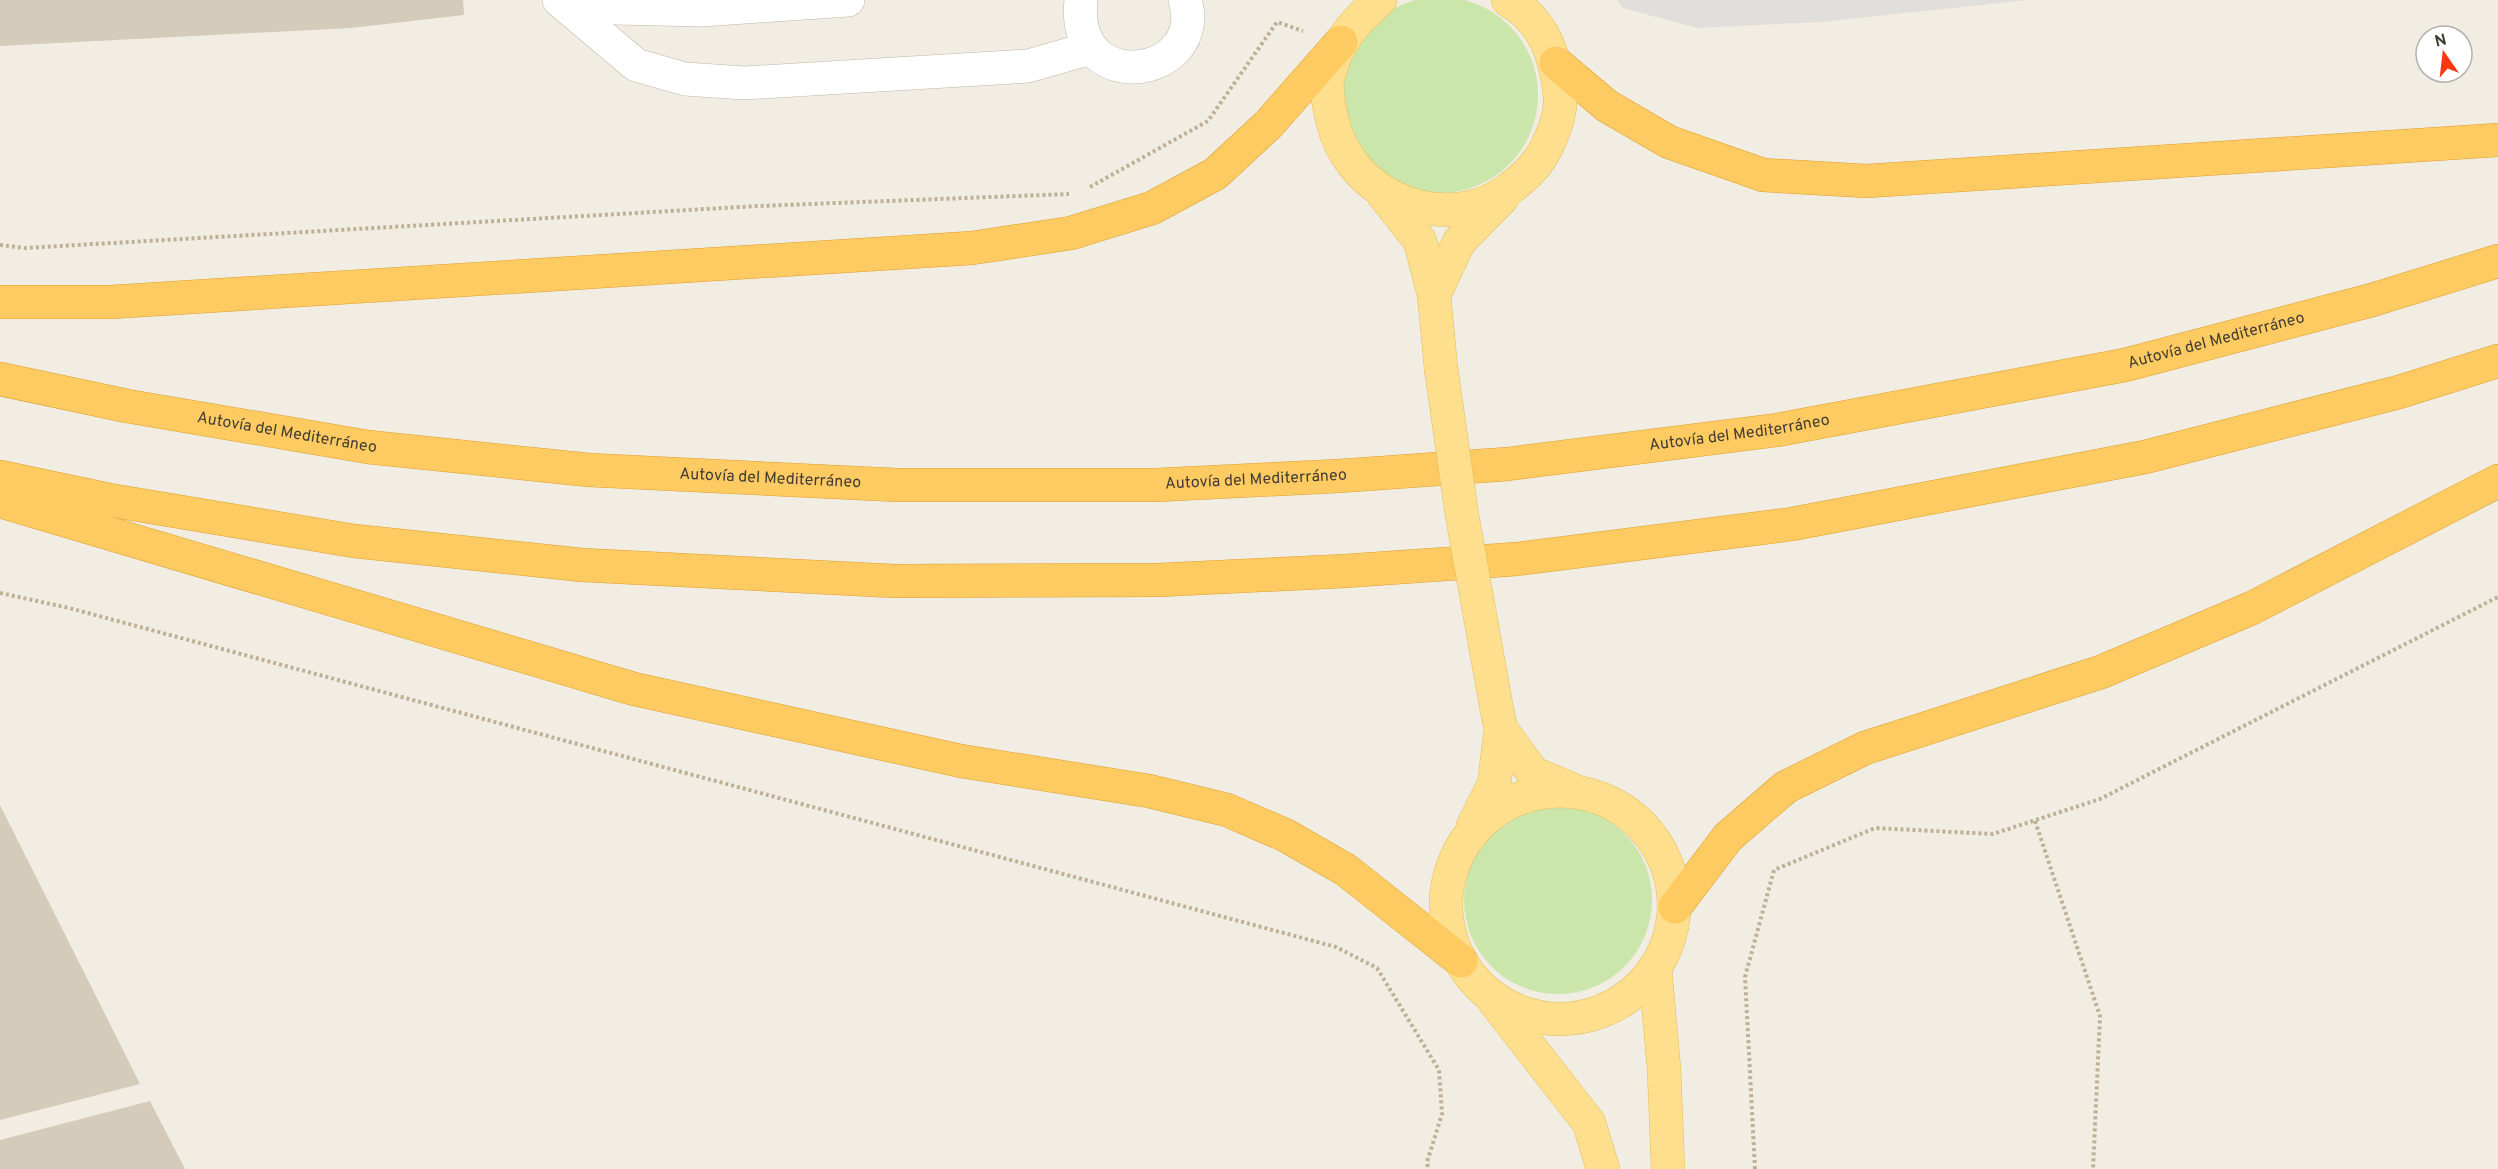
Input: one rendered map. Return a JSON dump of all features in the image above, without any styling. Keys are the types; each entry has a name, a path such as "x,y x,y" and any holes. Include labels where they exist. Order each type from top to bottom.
{"highway":[{"path":"0,302 111,302 972,248 1071,233 1152,208 1215,174 1268,125 1359,16"},
{"path":"1556,63 1607,106 1669,142 1763,175 1867,181 2498,140"},
{"name":"Autovía del Mediterráneo","path":"0,379 127,406 368,447 589,470 897,485 1168,484 1339,476 1508,464 1777,430 2125,364 2372,300 2498,261"},
{"path":"0,477 109,500 354,541 582,565 894,581 1170,580 1517,559 1792,524 2145,457 2398,392 2498,361"},
{"path":"1675,907 1728,837 1786,787 1865,748 2101,672 2252,608 2498,481"},
{"path":"0,501 634,689 961,761 1149,791 1227,810 1286,835 1346,870 1461,961"}],"main road":[{"path":"1434,295 1459,242 1535,166 1553,135 1560,100 1556,63 1542,32 1515,2"},
{"path":"1359,16 1328,79 1329,103 1337,137 1355,169 1382,192 1420,241 1434,295 1462,515 1499,717 1494,784 1451,869 1446,900 1449,932 1461,961 1474,979 1490,995 1589,1123 1603,1169"},
{"path":"1382,192 1412,206 1445,210 1478,205 1508,191"},
{"path":"1490,995 1522,1012 1559,1019 1596,1012 1629,995 1655,968 1670,939 1675,907 1671,874 1658,845 1638,820 1611,802 1533,773 1499,717"},
{"path":"1466,840 1487,816 1516,800 1547,791 1580,792"},
{"path":"1655,968 1664,1069 1668,1169"}],"lane":[{"path":"560,0 616,8 701,10 848,0"},
{"path":"560,0 636,65 684,79 744,83 1028,66 1091,48"},
{"path":"1082,0 1080,16 1083,33 1091,48 1104,60 1119,67 1136,68 1154,65 1168,56 1180,43 1187,26 1185,0"}],"path":[{"path":"1088,188 1208,121 1276,22 1359,16"},
{"path":"0,245 25,248 758,206 1078,194"},
{"path":"0,593 69,608 1336,947 1377,968 1439,1070 1442,1114 1427,1162 1428,1169"},
{"path":"1755,1169 1746,977 1774,870 1875,828 1993,834 2100,799 2498,597"},
{"path":"2035,821 2100,1016 2093,1169"}],"green space":[{"path":"1430,-3 1450,-3 1486,8 1495,13 1516,33 1531,57 1538,85 1538,105 1531,133 1522,150 1502,171 1486,182 1469,189 1450,193 1430,193 1402,186 1385,177 1358,150 1346,124 1342,105 1342,85 1349,57 1358,40 1385,13 1411,1"},
{"path":"1558,806 1594,813 1610,822 1624,834 1636,848 1645,864 1652,900 1645,936 1636,952 1624,966 1610,978 1594,987 1558,994 1522,987 1506,978 1492,966 1480,952 1471,936 1464,900 1471,864 1480,848 1492,834 1506,822 1522,813"}],"shaded area":[{"path":"1617,0 2028,0 1821,22 1697,28 1623,8"}],"building":[{"path":"0,0 463,0 464,15 351,28 0,46"},
{"path":"0,805 140,1084 0,1120"},
{"path":"150,1101 185,1169 0,1169 0,1140"}]}
